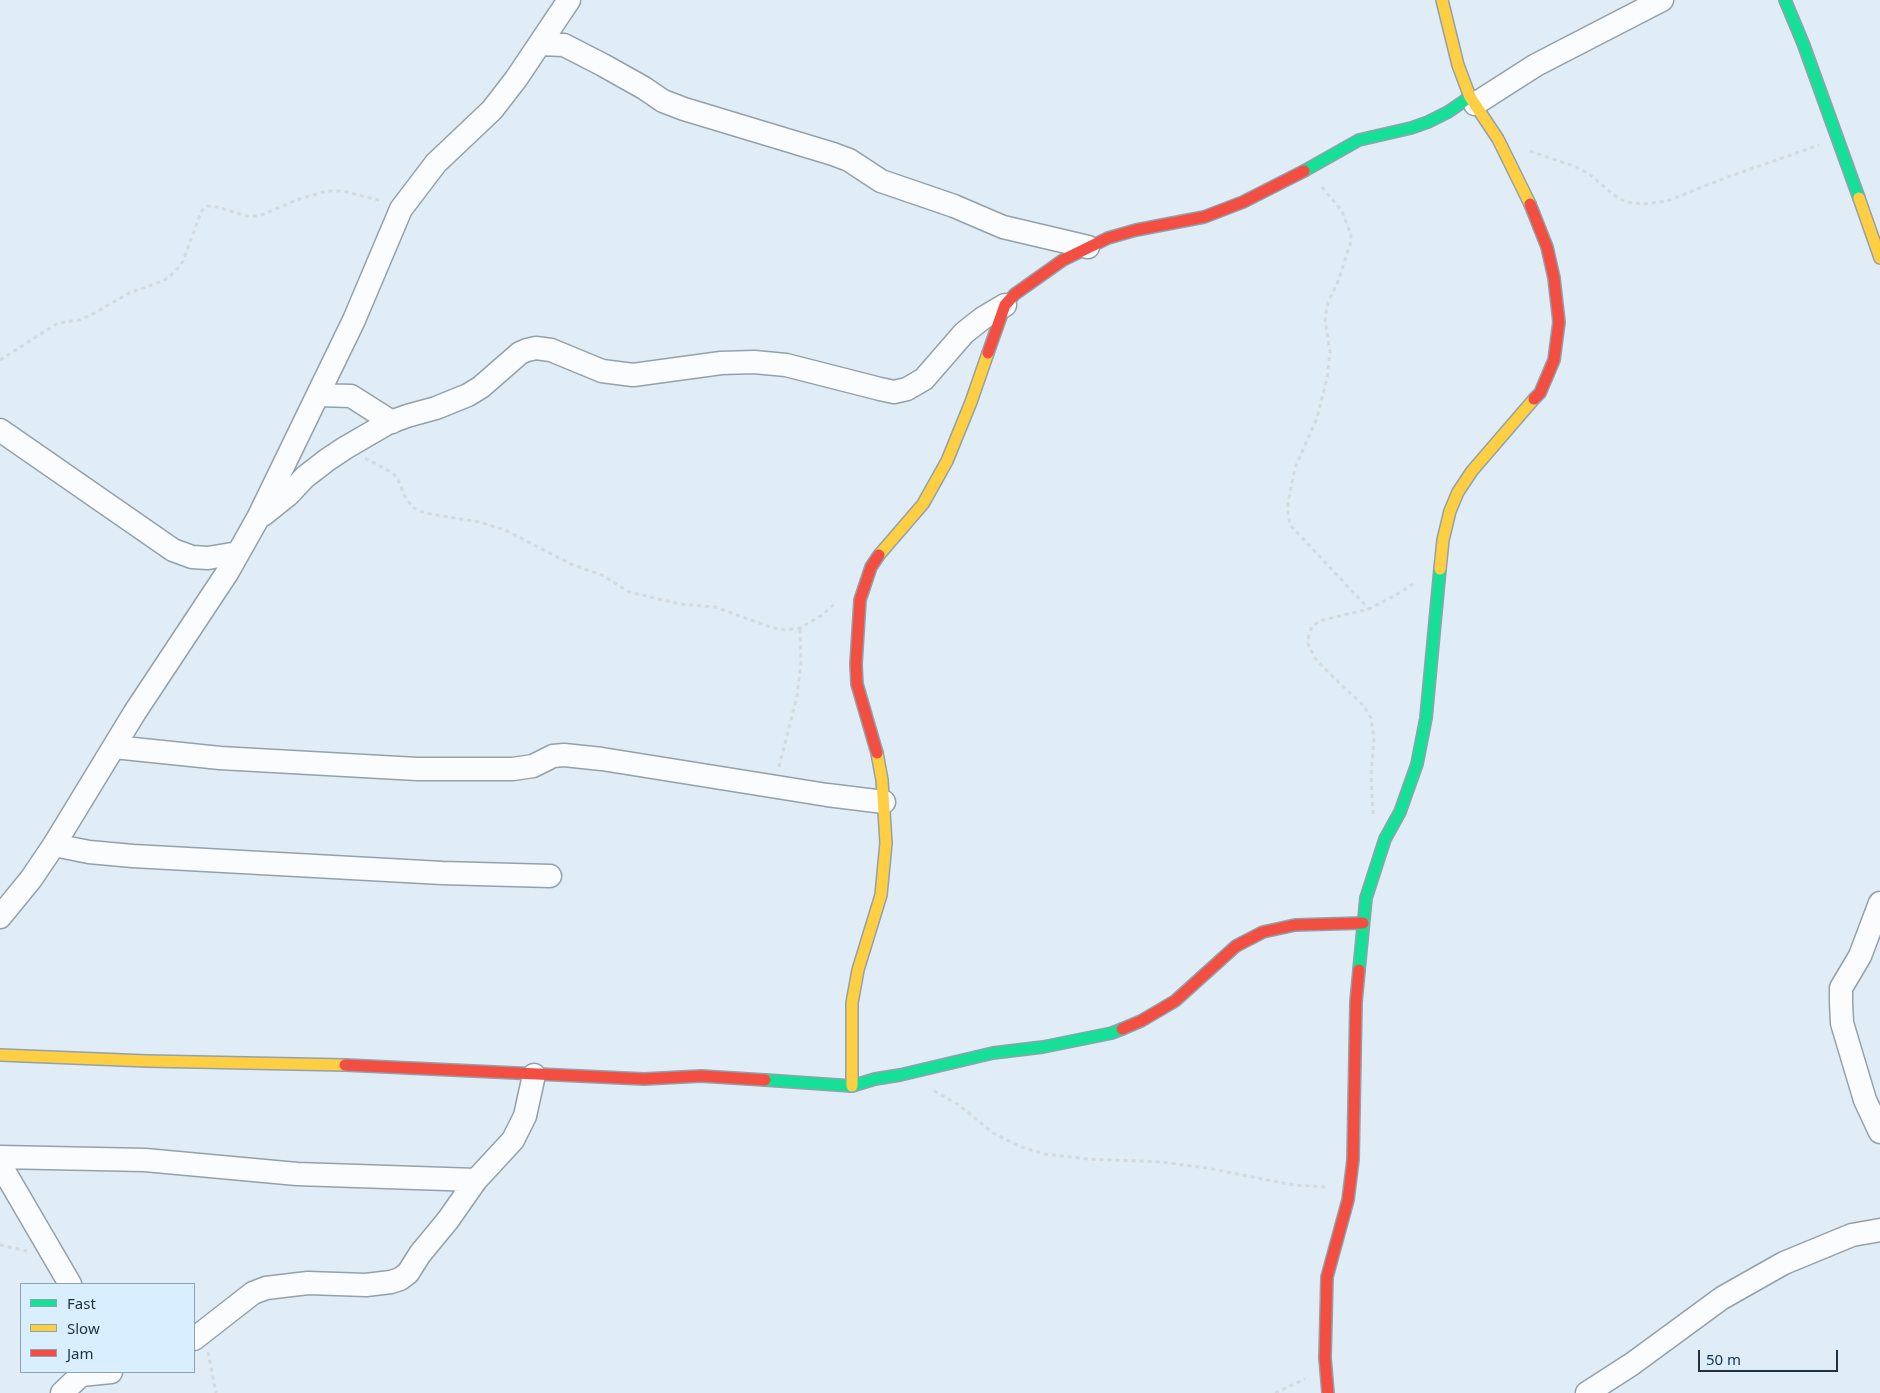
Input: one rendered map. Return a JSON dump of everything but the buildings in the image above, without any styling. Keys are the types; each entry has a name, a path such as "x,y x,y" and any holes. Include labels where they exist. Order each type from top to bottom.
{"street":[{"path":"0,917 31,879 54,845 238,553 258,518 354,320 402,207 436,163 492,110 516,79 569,0"},
{"path":"1328,1393 1326,1370 1327,1277 1348,1200 1353,1160 1356,1002 1366,898 1385,840 1400,812 1417,764 1427,709 1443,540 1450,511 1458,492 1472,471 1540,393 1554,360 1559,322 1554,278 1547,247 1498,139 1472,100 1458,65 1442,0"},
{"path":"258,518 344,448 406,416 436,408 468,395 481,387 520,353 536,348 551,350 602,371 617,374 633,375 721,363 754,362 786,365 880,390 894,392 907,389 924,379 964,333 983,318 1005,304 1015,294 1063,260 1088,247 1108,238 1136,230 1204,216 1266,191 1359,140 1411,128 1428,122 1536,64 1662,0"},
{"path":"1785,0 1839,139 1880,258"},
{"path":"540,44 564,45 603,64 670,104 833,154 849,160 880,181 954,206 1003,227 1088,247"},
{"path":"852,1086 852,1003 858,970 881,895 886,843 884,802 877,752 857,684 856,664 860,600 871,567 881,552 923,504 946,461 971,402 1005,304"},
{"path":"318,395 351,396 392,422"},
{"path":"0,430 173,550 192,557 208,558 238,553"},
{"path":"114,747 220,758 417,769 513,769 533,766 553,756 564,756 602,759 775,787 884,802"},
{"path":"54,845 89,852 132,856 550,876"},
{"path":"1880,903 1860,956 1841,988 1842,1023 1866,1100 1880,1132"},
{"path":"0,1055 147,1061 318,1064 644,1079 701,1076 852,1086 875,1078 909,1073 993,1053 1043,1047 1112,1032 1141,1021 1175,1001 1236,946 1263,932 1295,925 1363,923"},
{"path":"198,1336 253,1293 266,1288 308,1283 366,1286 391,1282 400,1279 408,1273 420,1254 448,1220 476,1180 513,1140 525,1116 534,1075"},
{"path":"0,1157 144,1160 297,1174 476,1180"},
{"path":"0,1164 69,1283"},
{"path":"1587,1393 1632,1364 1722,1298 1784,1263 1852,1236 1880,1230"},
{"path":"62,1393 80,1380 107,1373"}],"path":[{"path":"1498,139 1576,167 1589,174 1614,195 1626,202 1644,204 1667,201 1725,178 1839,139"},
{"path":"1307,169 1342,211 1351,235 1344,266 1328,302 1326,319 1330,352 1327,378 1316,418 1295,468 1288,502 1288,514 1290,525 1369,609"},
{"path":"0,360 58,323 80,320 129,293 148,287 171,275 179,268 183,261 201,212 206,206 218,207 246,216 259,216 299,199 327,190 343,191 402,207"},
{"path":"344,448 391,472 397,478 409,505 414,508 425,513 479,522 505,530 571,564 604,576 629,592 680,604 715,607 772,628 786,630 800,628 822,615 840,600"},
{"path":"1373,819 1372,775 1374,739 1370,718 1363,705 1315,658 1308,644 1309,634 1314,625 1323,620 1341,614 1369,609 1396,595 1416,582 1442,558"},
{"path":"775,787 797,696 801,663 800,628"},
{"path":"909,1073 934,1092 959,1105 993,1133 1021,1147 1045,1154 1088,1159 1161,1162 1207,1168 1250,1178 1310,1187 1350,1184"},
{"path":"198,1336 216,1393"},
{"path":"1275,1393 1326,1370"}],"traffic: fast":[{"path":"1785,0 1803,43 1859,198"},
{"path":"1304,171 1359,140 1411,128 1428,122 1448,112 1470,97"},
{"path":"1359,970 1366,898 1385,839 1400,812 1417,764 1426,718 1440,569"},
{"path":"765,1080 852,1086 875,1079 993,1053 1043,1047 1112,1033 1122,1029"}],"traffic: slow":[{"path":"1442,0 1458,65 1470,97 1498,139 1530,204"},
{"path":"1859,198 1880,258"},
{"path":"879,555 923,504 947,461 988,353"},
{"path":"1440,569 1443,540 1450,511 1458,492 1472,471 1534,399"},
{"path":"852,1086 852,1003 858,970 881,895 886,843 882,780 877,753"},
{"path":"0,1055 147,1061 345,1065"}],"traffic: jam":[{"path":"988,353 1005,305 1015,294 1063,260 1108,238 1136,230 1204,217 1243,202 1304,171"},
{"path":"1530,204 1547,247 1554,278 1559,322 1554,360 1540,393 1534,399"},
{"path":"877,753 857,684 856,664 860,600 871,567 879,555"},
{"path":"1122,1029 1141,1021 1175,1001 1236,946 1263,932 1295,925 1363,923"},
{"path":"1328,1393 1325,1358 1327,1277 1348,1200 1353,1160 1356,1002 1359,970"},
{"path":"345,1065 644,1079 701,1076 765,1080"}]}
